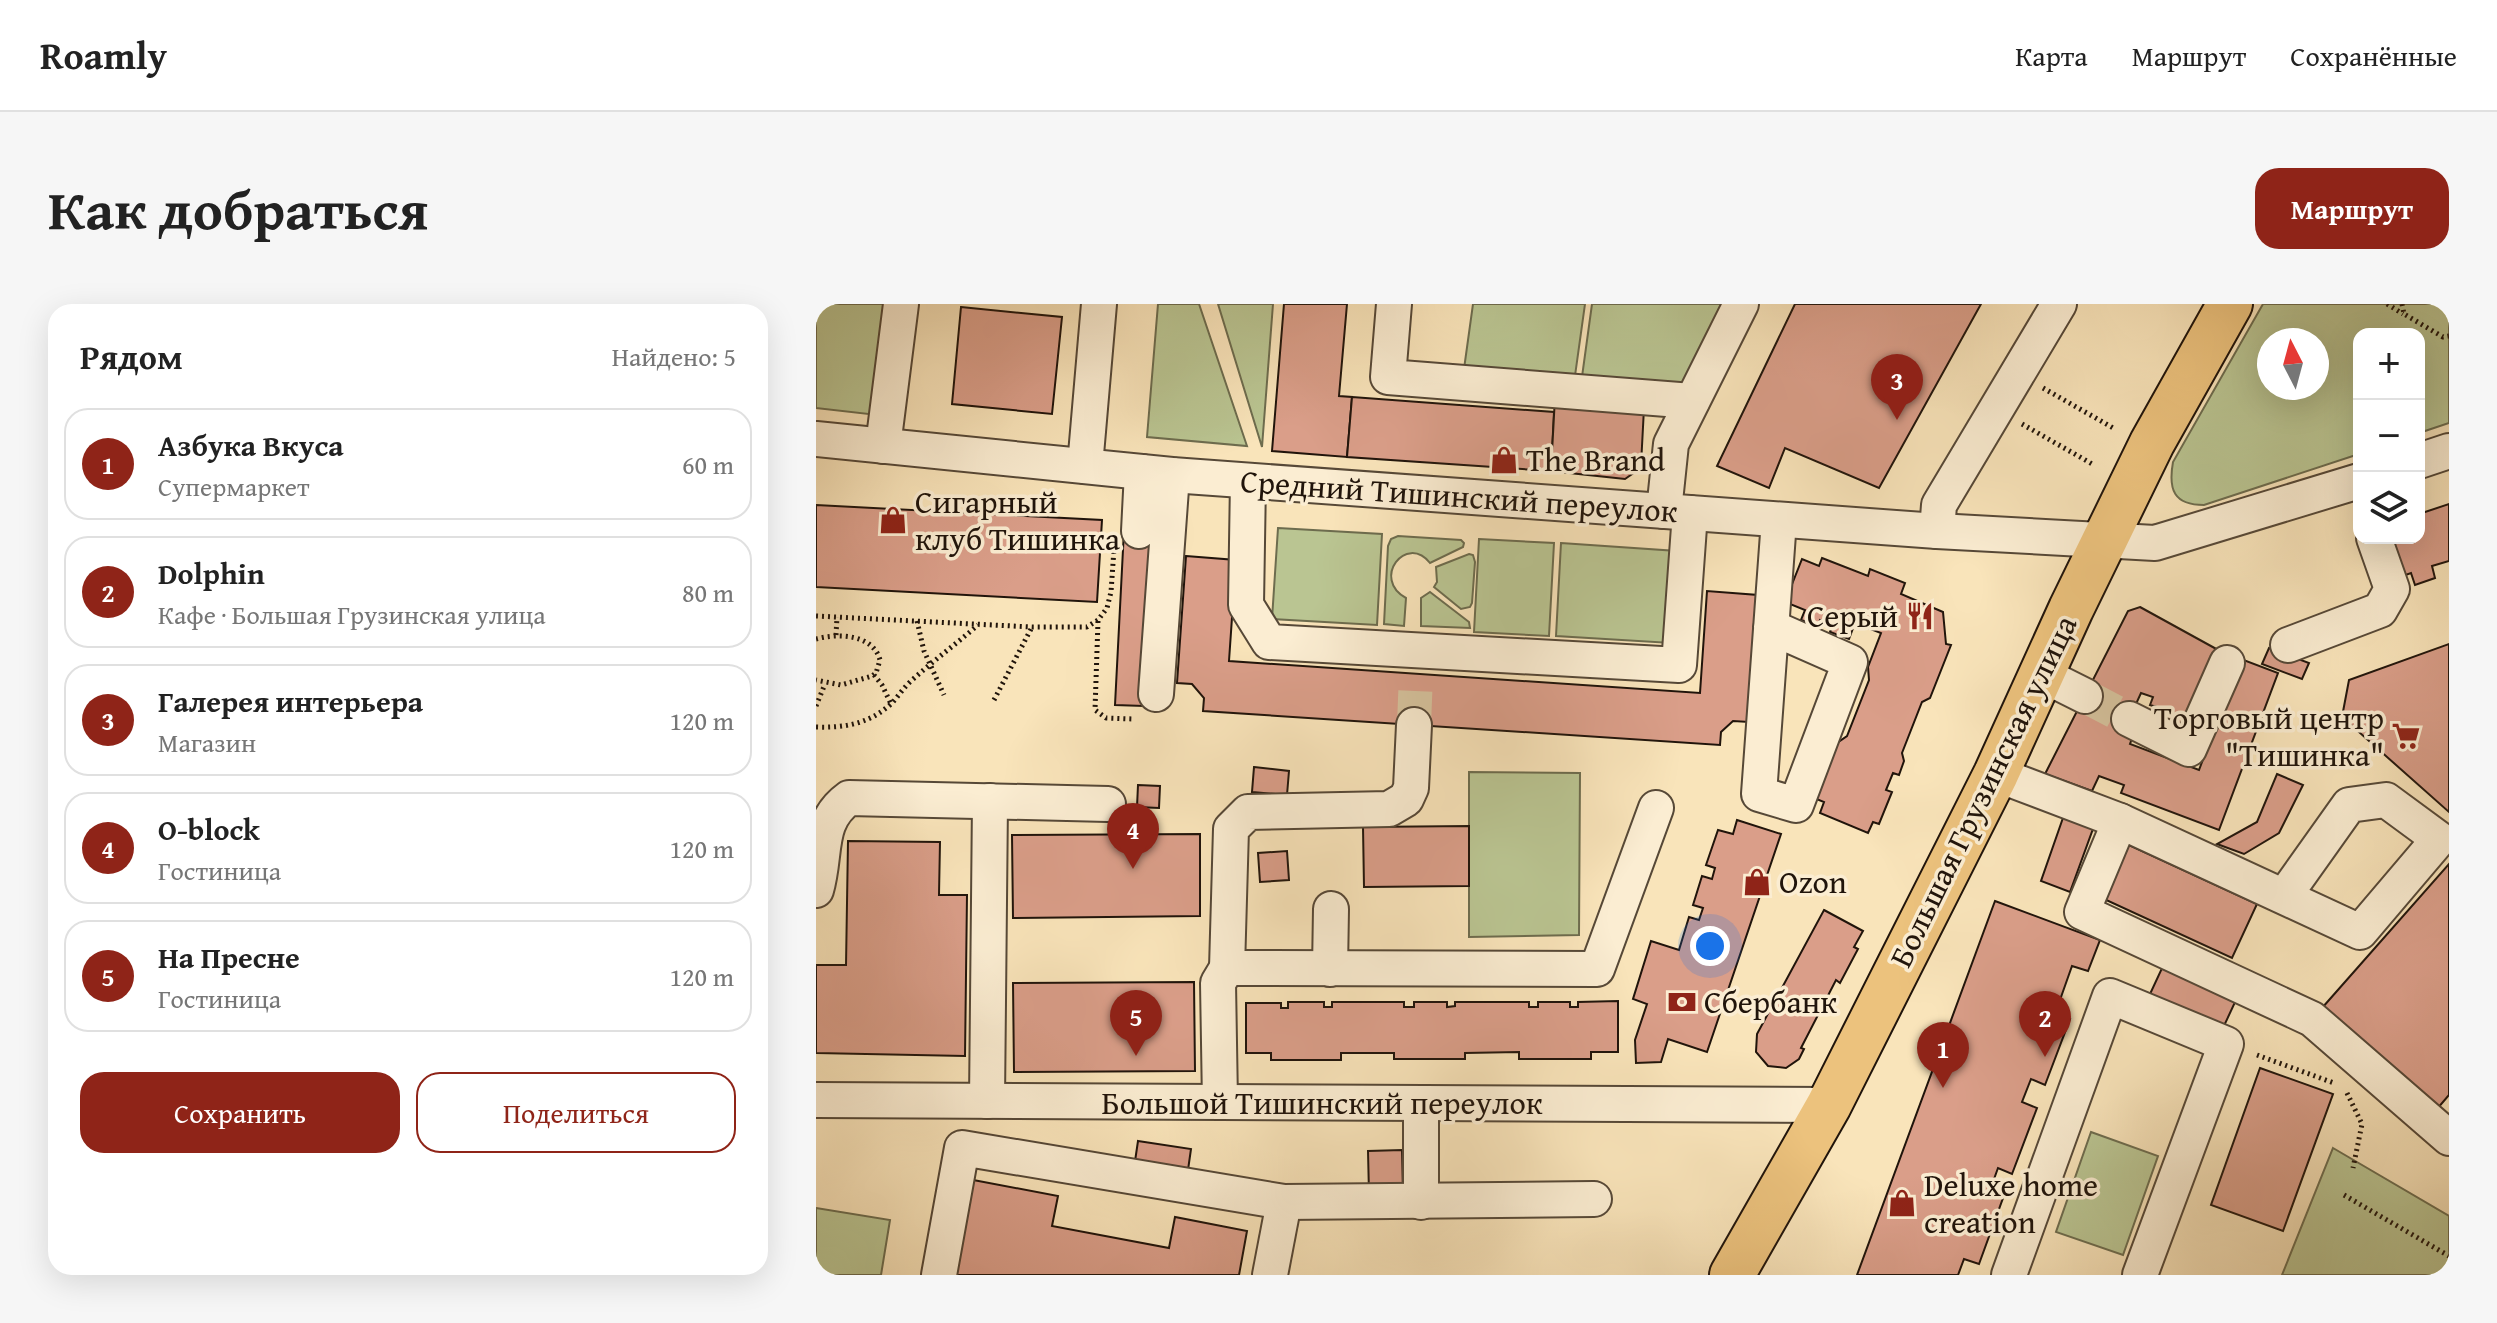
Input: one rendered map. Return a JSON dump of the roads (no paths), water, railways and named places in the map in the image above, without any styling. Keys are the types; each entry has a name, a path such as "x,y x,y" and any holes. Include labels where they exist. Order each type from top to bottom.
{"main road":[{"name":"Большая Грузинская улица","path":"1732,1275 1829,1105 1996,774 2103,541 2152,443 2230,304"}],"street":[{"path":"883,446 901,304"},
{"path":"1085,466 1099,304"},
{"path":"1394,304 1388,377 1692,401"},
{"path":"1248,481 1246,605 1269,642 1416,662 1679,665 1677,512 1671,444 1741,304"},
{"path":"1937,531 1939,505 2059,304"},
{"name":"Средний Тишинский переулок","path":"816,439 1157,474 1937,531 2155,543 2353,486"},
{"path":"2425,459 2449,451"},
{"path":"1139,531 1157,474"},
{"path":"1156,694 1157,474"},
{"path":"1771,627 1850,662 1796,805 1759,794 1771,627 1779,520"},
{"path":"2288,645 2380,610 2392,589 2376,544"},
{"path":"2129,719 2189,749 2227,663"},
{"path":"2041,674 2085,696"},
{"path":"1220,1102 1218,983 1227,968 1231,829 1248,812 1329,818 1389,809 1406,799 1411,788 1414,725"},
{"path":"1996,774 2120,821 2285,895"},
{"path":"816,890 821,874 821,838 825,824 830,814 849,798 1108,804"},
{"path":"987,1101 990,801"},
{"path":"1227,968 1597,969 1656,808"},
{"path":"2120,821 2082,912 2312,1019 2446,1128"},
{"path":"1330,969 1331,909"},
{"path":"2009,1275 2110,996 2226,1044 2140,1275"},
{"name":"Большой Тишинский переулок","path":"816,1100 1829,1105"},
{"path":"1421,1103 1421,1202"},
{"path":"939,1275 962,1148 1284,1202 1594,1199"},
{"path":"1270,1275 1284,1202"}],"tunnel":[{"path":"1414,725 1416,674"},
{"path":"2085,696 2129,719"}],"place":[{"name":"Галерея интерьера","path":"1897,420"},
{"name":"The Brand","path":"1504,460"},
{"name":"Сигарный клуб Тишинка","path":"893,520"},
{"name":"Серый","path":"1920,616"},
{"name":"Торговый центр \"Тишинка\"","path":"2406,736"},
{"name":"O-block","path":"1133,869"},
{"name":"Ozon","path":"1757,882"},
{"name":"Сбербанк","path":"1682,1002"},
{"name":"На Пресне","path":"1136,1056"},
{"name":"Dolphin","path":"2045,1057"},
{"name":"Азбука Вкуса","path":"1943,1088"},
{"name":"Deluxe home creation","path":"1902,1203"}]}
